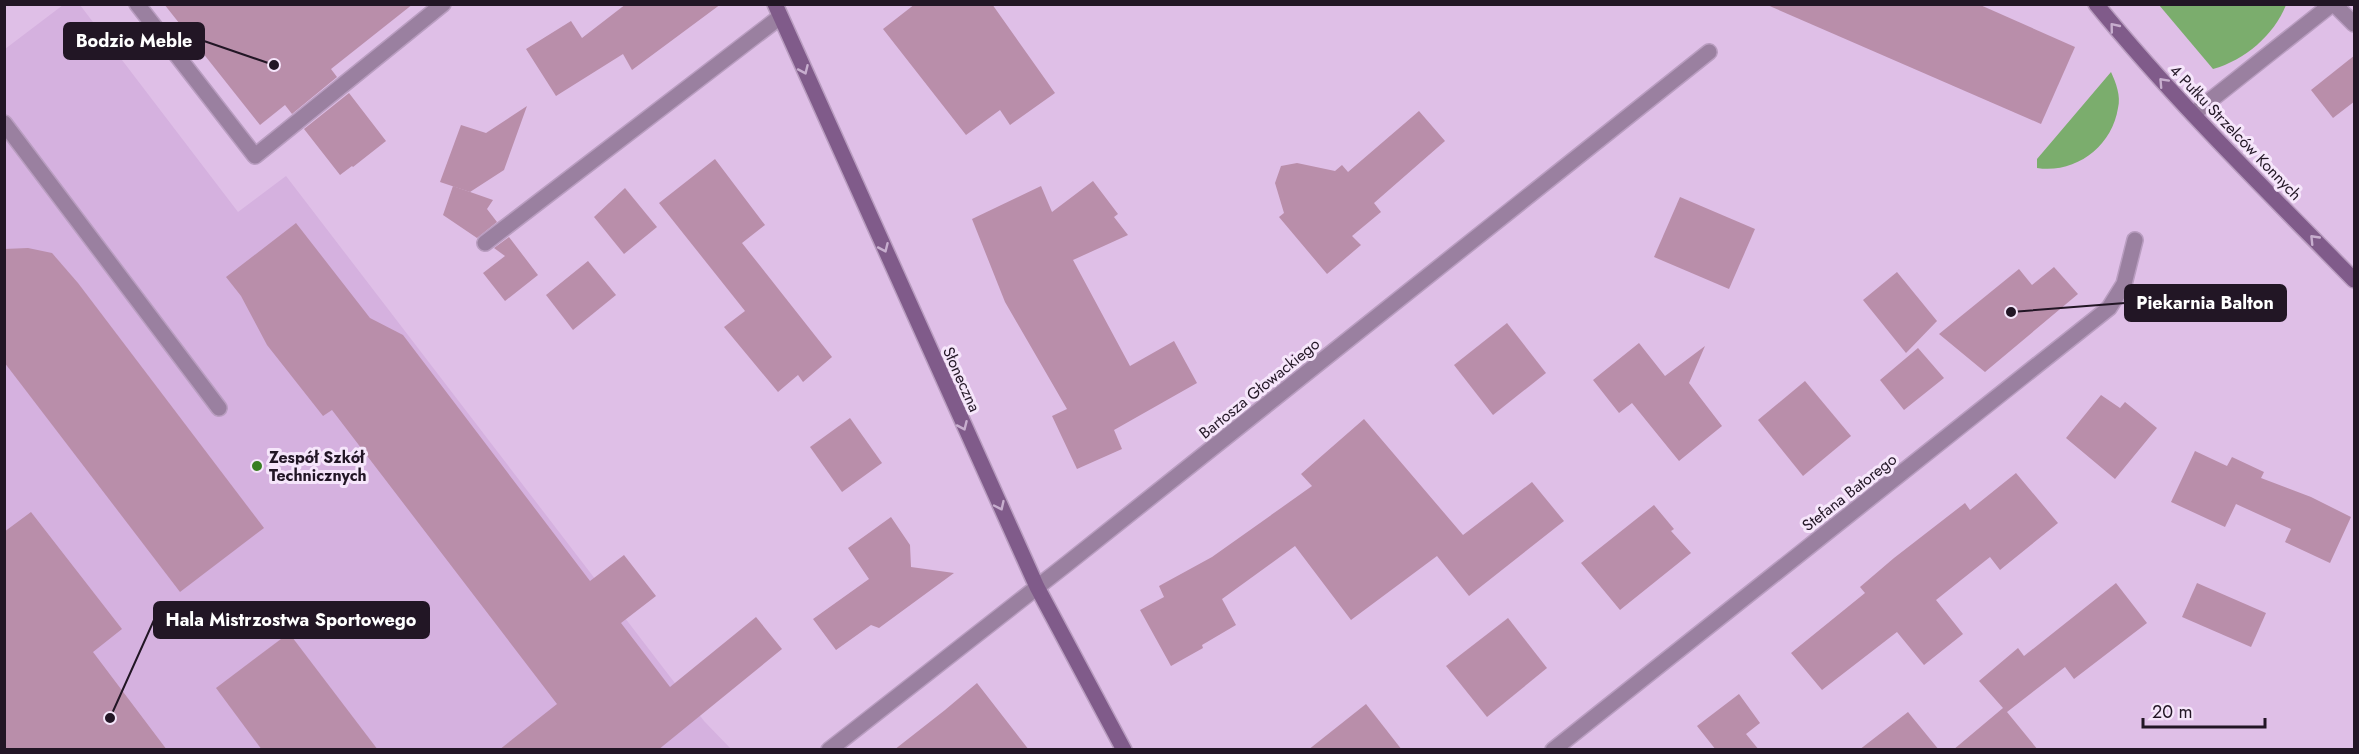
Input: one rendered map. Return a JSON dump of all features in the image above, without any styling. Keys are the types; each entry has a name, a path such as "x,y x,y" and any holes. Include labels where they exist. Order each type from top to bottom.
{"street":[{"path":"137,4 255,156 443,4"},
{"name":"4 Pułku Strzelców Konnych","path":"2096,4 2129,45 2193,114 2355,280"},
{"path":"2193,114 2333,4 2355,24"},
{"name":"Słoneczna","path":"485,243 777,11 1037,587 1124,750"},
{"name":"Bartosza Głowackiego","path":"829,750 1709,52"},
{"path":"4,123 219,408"},
{"name":"Stefana Batorego","path":"1552,750 2109,308 2124,284 2135,240"}],"shaded area":[{"name":"Zespół Szkół Technicznych","path":"63,5 80,5 238,212 286,176 704,721 731,749 5,750 5,49"}],"green space":[{"path":"2159,5 2286,5 2274,26 2257,45 2225,65 2213,69"},
{"path":"2111,72 2118,90 2119,103 2114,122 2100,146 2090,155 2065,167 2037,168 2037,159"}],"building":[{"path":"164,4 413,4 331,69 337,77 292,114 285,105 260,125"},
{"path":"626,4 721,4 632,70 623,54 556,96 526,49 571,21 582,38"},
{"path":"915,4 992,4 1055,93 1010,125 1000,110 966,135 883,29"},
{"path":"1765,4 1978,4 2075,47 2041,124"},
{"path":"2355,55 2355,101 2333,118 2311,90"},
{"path":"349,93 386,141 340,175 304,129"},
{"path":"527,106 504,170 470,192 440,182 461,125 486,133"},
{"path":"1419,111 1445,141 1374,203 1381,212 1352,236 1361,245 1327,274 1279,217 1284,213 1275,183 1281,166 1297,163 1335,171 1342,165 1348,172"},
{"path":"715,159 765,225 742,243 832,357 803,382 798,375 778,392 724,327 745,311 659,203"},
{"path":"1093,181 1118,214 1114,217 1128,235 1073,260 1130,366 1174,341 1197,383 1114,430 1122,449 1077,469 1052,416 1067,409 1005,302 972,219 1041,186 1052,212"},
{"path":"453,186 493,200 487,209 497,222 477,238 443,215"},
{"path":"625,188 657,227 624,254 594,217"},
{"path":"1680,197 1755,229 1729,289 1654,257"},
{"path":"296,223 370,318 403,335 590,581 624,555 656,596 621,623 670,687 756,617 782,649 658,750 499,750 557,704 332,410 323,416 267,345 241,296 226,277"},
{"path":"509,237 538,275 505,301 483,273 505,256 494,248"},
{"path":"28,248 52,253 78,283 264,528 180,592 4,362 4,249"},
{"path":"588,261 616,295 573,330 546,295"},
{"path":"2054,267 2078,294 1985,372 1939,334 2019,269 2032,285"},
{"path":"1897,272 1937,321 1906,353 1863,300"},
{"path":"1507,323 1546,373 1493,415 1454,365"},
{"path":"1639,343 1665,376 1705,346 1689,383 1722,426 1679,461 1632,403 1619,413 1593,380"},
{"path":"1918,348 1944,378 1904,410 1880,380"},
{"path":"1805,381 1851,436 1803,476 1758,420"},
{"path":"2101,395 2120,408 2125,402 2157,428 2115,479 2066,438"},
{"path":"850,418 882,463 842,492 810,447"},
{"path":"1364,419 1463,535 1532,482 1564,521 1469,596 1437,556 1351,620 1295,546 1222,599 1236,625 1202,645 1203,648 1171,666 1140,610 1164,597 1159,586 1212,557 1312,486 1301,474"},
{"path":"2195,451 2227,466 2232,457 2264,472 2261,478 2311,497 2351,517 2330,563 2285,542 2291,529 2236,504 2225,527 2171,502"},
{"path":"2016,473 2058,523 2000,570 1990,557 1936,600 1963,634 1924,665 1897,632 1822,690 1791,653 1865,593 1860,587 1894,558 1965,503 1970,510"},
{"path":"1654,505 1674,529 1671,531 1691,553 1620,610 1581,563"},
{"path":"31,512 122,629 93,652 167,750 4,750 4,532"},
{"path":"891,517 910,545 911,567 954,573 879,628 871,625 836,650 813,619 869,579 848,548"},
{"path":"2116,583 2147,623 2074,679 2065,667 2007,712 2038,750 1953,750 2003,708 1979,681 2018,648 2024,656"},
{"path":"2197,583 2266,613 2251,647 2182,617"},
{"path":"1508,618 1547,668 1487,717 1446,666"},
{"path":"289,633 378,750 262,750 216,688"},
{"path":"977,683 1029,750 894,750 945,710"},
{"path":"1739,694 1760,723 1746,734 1759,750 1716,750 1697,726"},
{"path":"1366,704 1402,750 1308,750"},
{"path":"1908,712 1939,750 1859,750"}],"place":[{"name":"Bodzio Meble","path":"274,65"},
{"name":"Piekarnia Balton","path":"2011,312"},
{"name":"Zespół Szkół Technicznych","path":"257,466"},
{"name":"Hala Mistrzostwa Sportowego","path":"110,718"}]}
